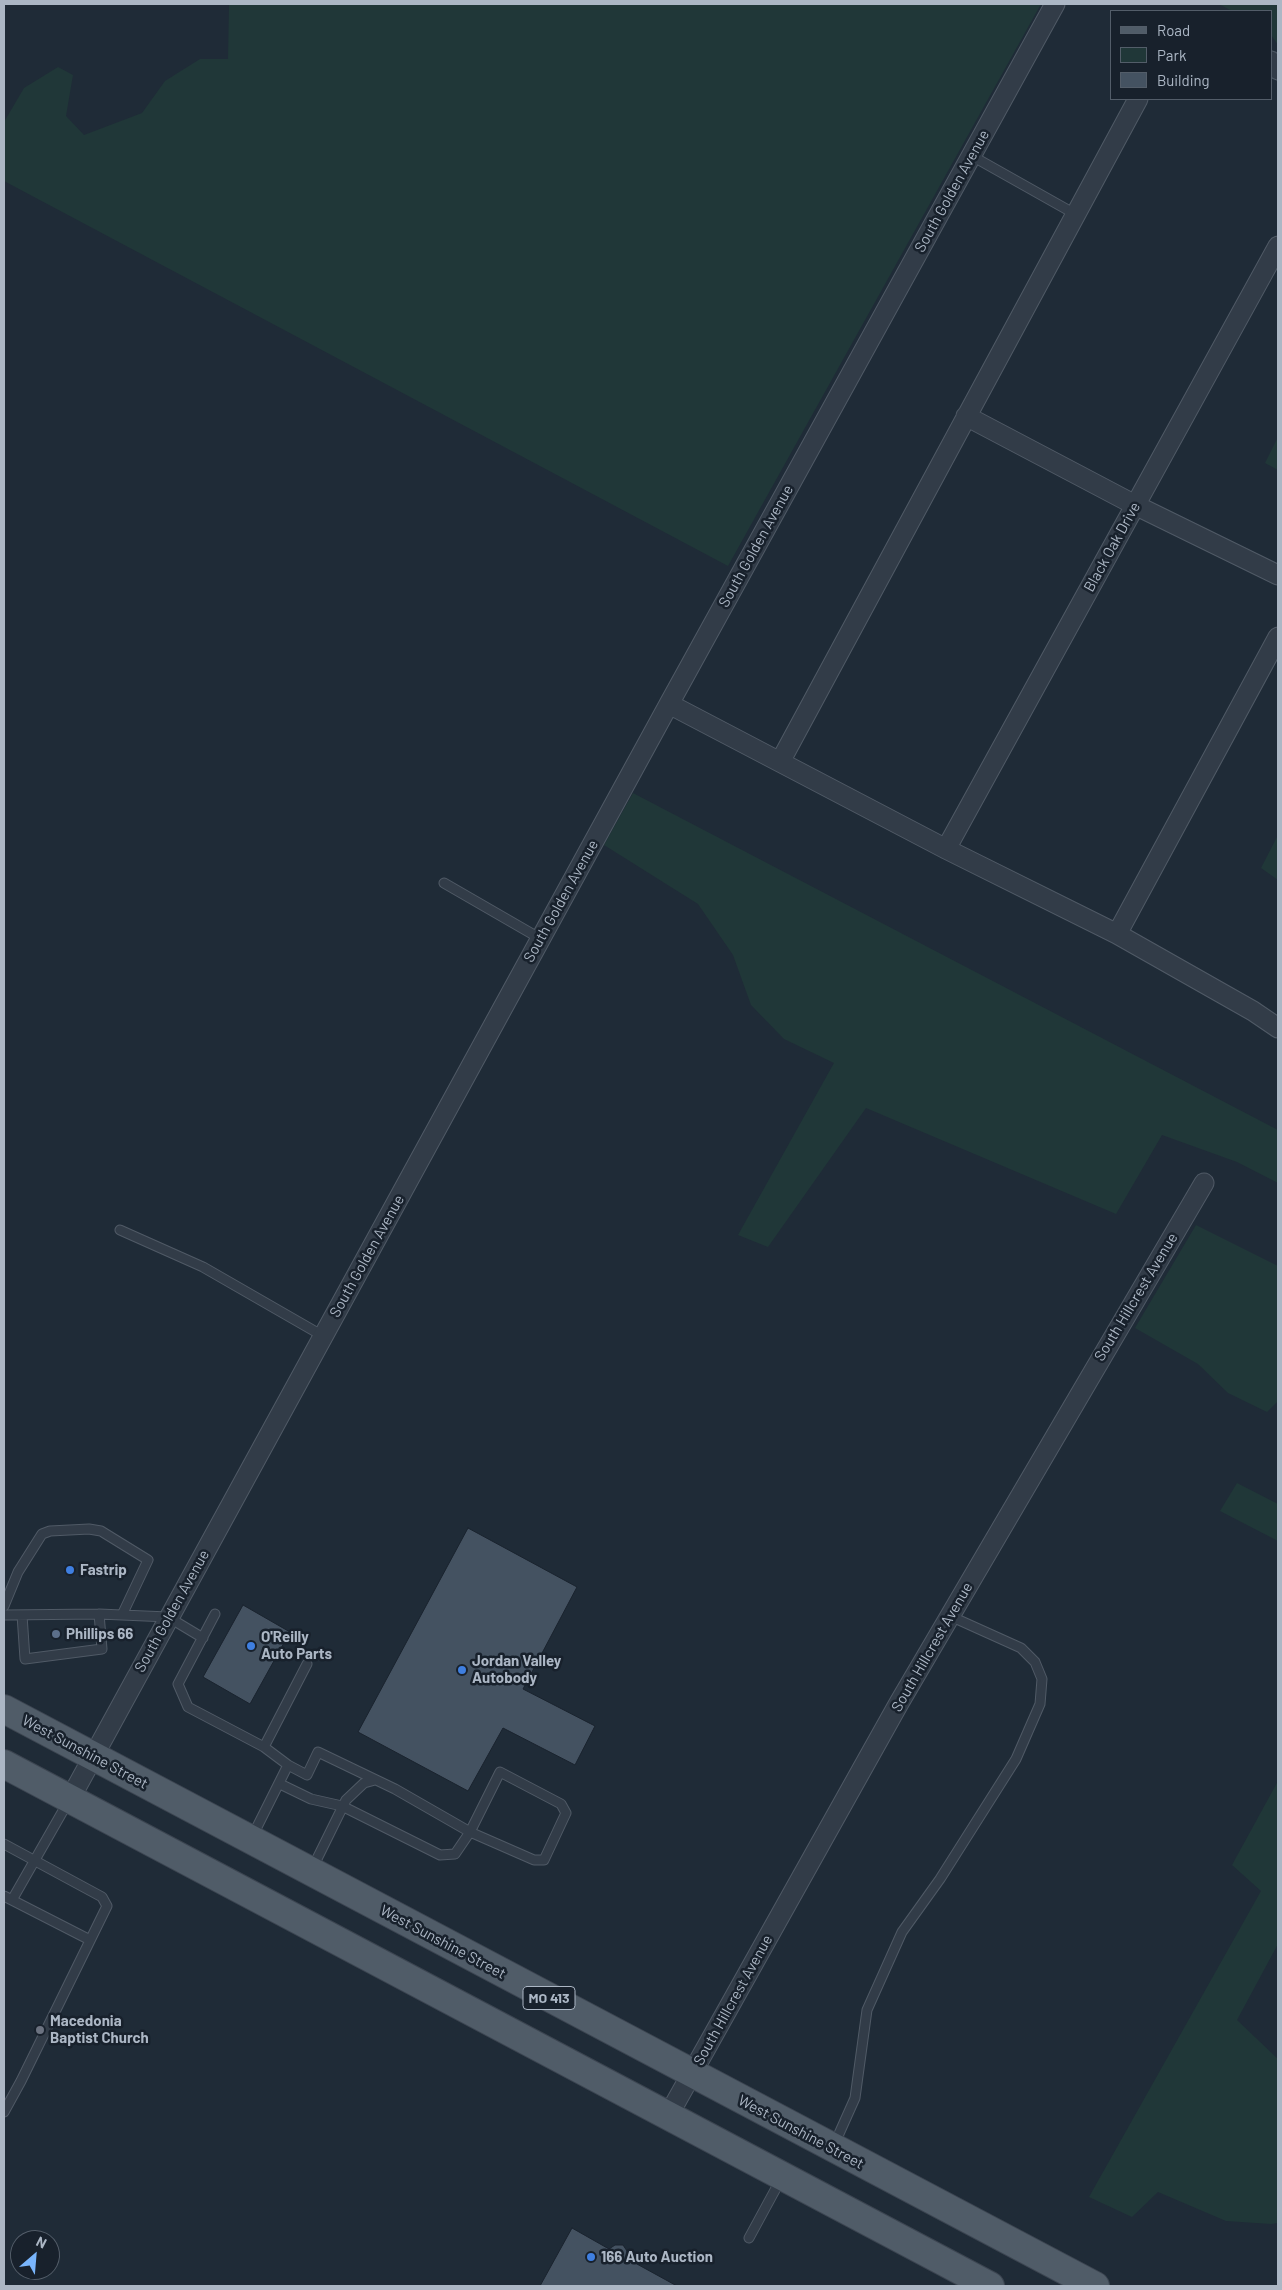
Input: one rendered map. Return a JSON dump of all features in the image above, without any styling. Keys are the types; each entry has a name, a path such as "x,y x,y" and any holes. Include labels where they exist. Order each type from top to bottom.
{"main road":[{"name":"West Sunshine Street","path":"4,1709 832,2148 1078,2282"},
{"path":"4,1764 990,2286"}],"street":[{"name":"South Golden Avenue","path":"70,1800 168,1617 1055,4"},
{"path":"780,762 1137,100"},
{"name":"Black Oak Drive","path":"946,849 1278,246"},
{"path":"966,416 1135,505 1278,575"},
{"path":"1117,934 1278,637"},
{"path":"669,704 946,849 1117,934 1253,1011 1278,1028"},
{"name":"South Hillcrest Avenue","path":"668,2116 950,1616 1204,1183"}],"lane":[{"path":"972,156 1075,214"},
{"path":"444,883 541,938"},
{"path":"120,1230 203,1267 323,1336"},
{"path":"4,1606 18,1572 42,1534 50,1531 89,1529 101,1531 148,1560 122,1615"},
{"path":"4,1615 48,1618 71,1618 99,1614 168,1617 202,1638"},
{"path":"22,1615 25,1659 50,1655 72,1648 102,1649 99,1614"},
{"path":"215,1614 178,1684 188,1707 264,1747 288,1766 307,1775 318,1752 395,1789 470,1832 534,1860 544,1860 566,1813 560,1804 500,1772 470,1832 455,1854 440,1855 342,1806 311,1800 280,1784"},
{"path":"832,2148 856,2098 867,2010 898,1941 940,1879 1016,1759 1040,1704 1042,1679 1036,1662 1021,1648 950,1616"},
{"path":"50,1646 50,1655"},
{"path":"264,1747 307,1664"},
{"path":"251,1839 288,1766"},
{"path":"310,1871 342,1806 364,1783 375,1780"},
{"path":"70,1800 35,1862 8,1898 90,1940"},
{"path":"4,1844 102,1897 107,1906 4,2112"},
{"path":"748,2238 782,2176"}],"green space":[{"path":"229,4 1041,4 728,566 4,181 4,122 24,88 58,67 73,75 66,116 84,135 142,113 165,81 200,59 228,59"},
{"path":"1219,4 1278,4 1278,45 1272,36 1272,10 1230,10"},
{"path":"1278,437 1278,470 1265,463"},
{"path":"633,793 1278,1130 1278,1183 1237,1162 1162,1135 1116,1214 866,1108 768,1247 738,1235 834,1063 784,1039 751,1005 733,955 698,904 604,845"},
{"path":"1278,835 1278,880 1261,868"},
{"path":"1196,1225 1278,1266 1278,1401 1267,1412 1228,1393 1198,1364 1135,1328"},
{"path":"1237,1483 1278,1504 1278,1541 1220,1511"},
{"path":"1278,1781 1278,1944 1237,2020 1278,2059 1278,2223 1226,2221 1158,2192 1132,2217 1089,2197 1261,1891 1232,1865"}],"building":[{"name":"Jordan Valley Autobody","path":"468,1528 577,1587 523,1689 595,1726 575,1765 503,1728 468,1791 358,1732"},
{"name":"O'Reilly Auto Parts","path":"243,1605 290,1632 250,1704 203,1677"},
{"name":"166 Auto Auction","path":"572,2228 609,2249 615,2245 623,2245 627,2251 626,2258 677,2286 540,2286"}],"place":[{"name":"Fastrip","path":"70,1570"},
{"name":"Phillips 66","path":"56,1634"},
{"name":"O'Reilly Auto Parts","path":"251,1646"},
{"name":"Jordan Valley Autobody","path":"462,1670"},
{"name":"Macedonia Baptist Church","path":"40,2030"},
{"name":"166 Auto Auction","path":"591,2257"}]}
